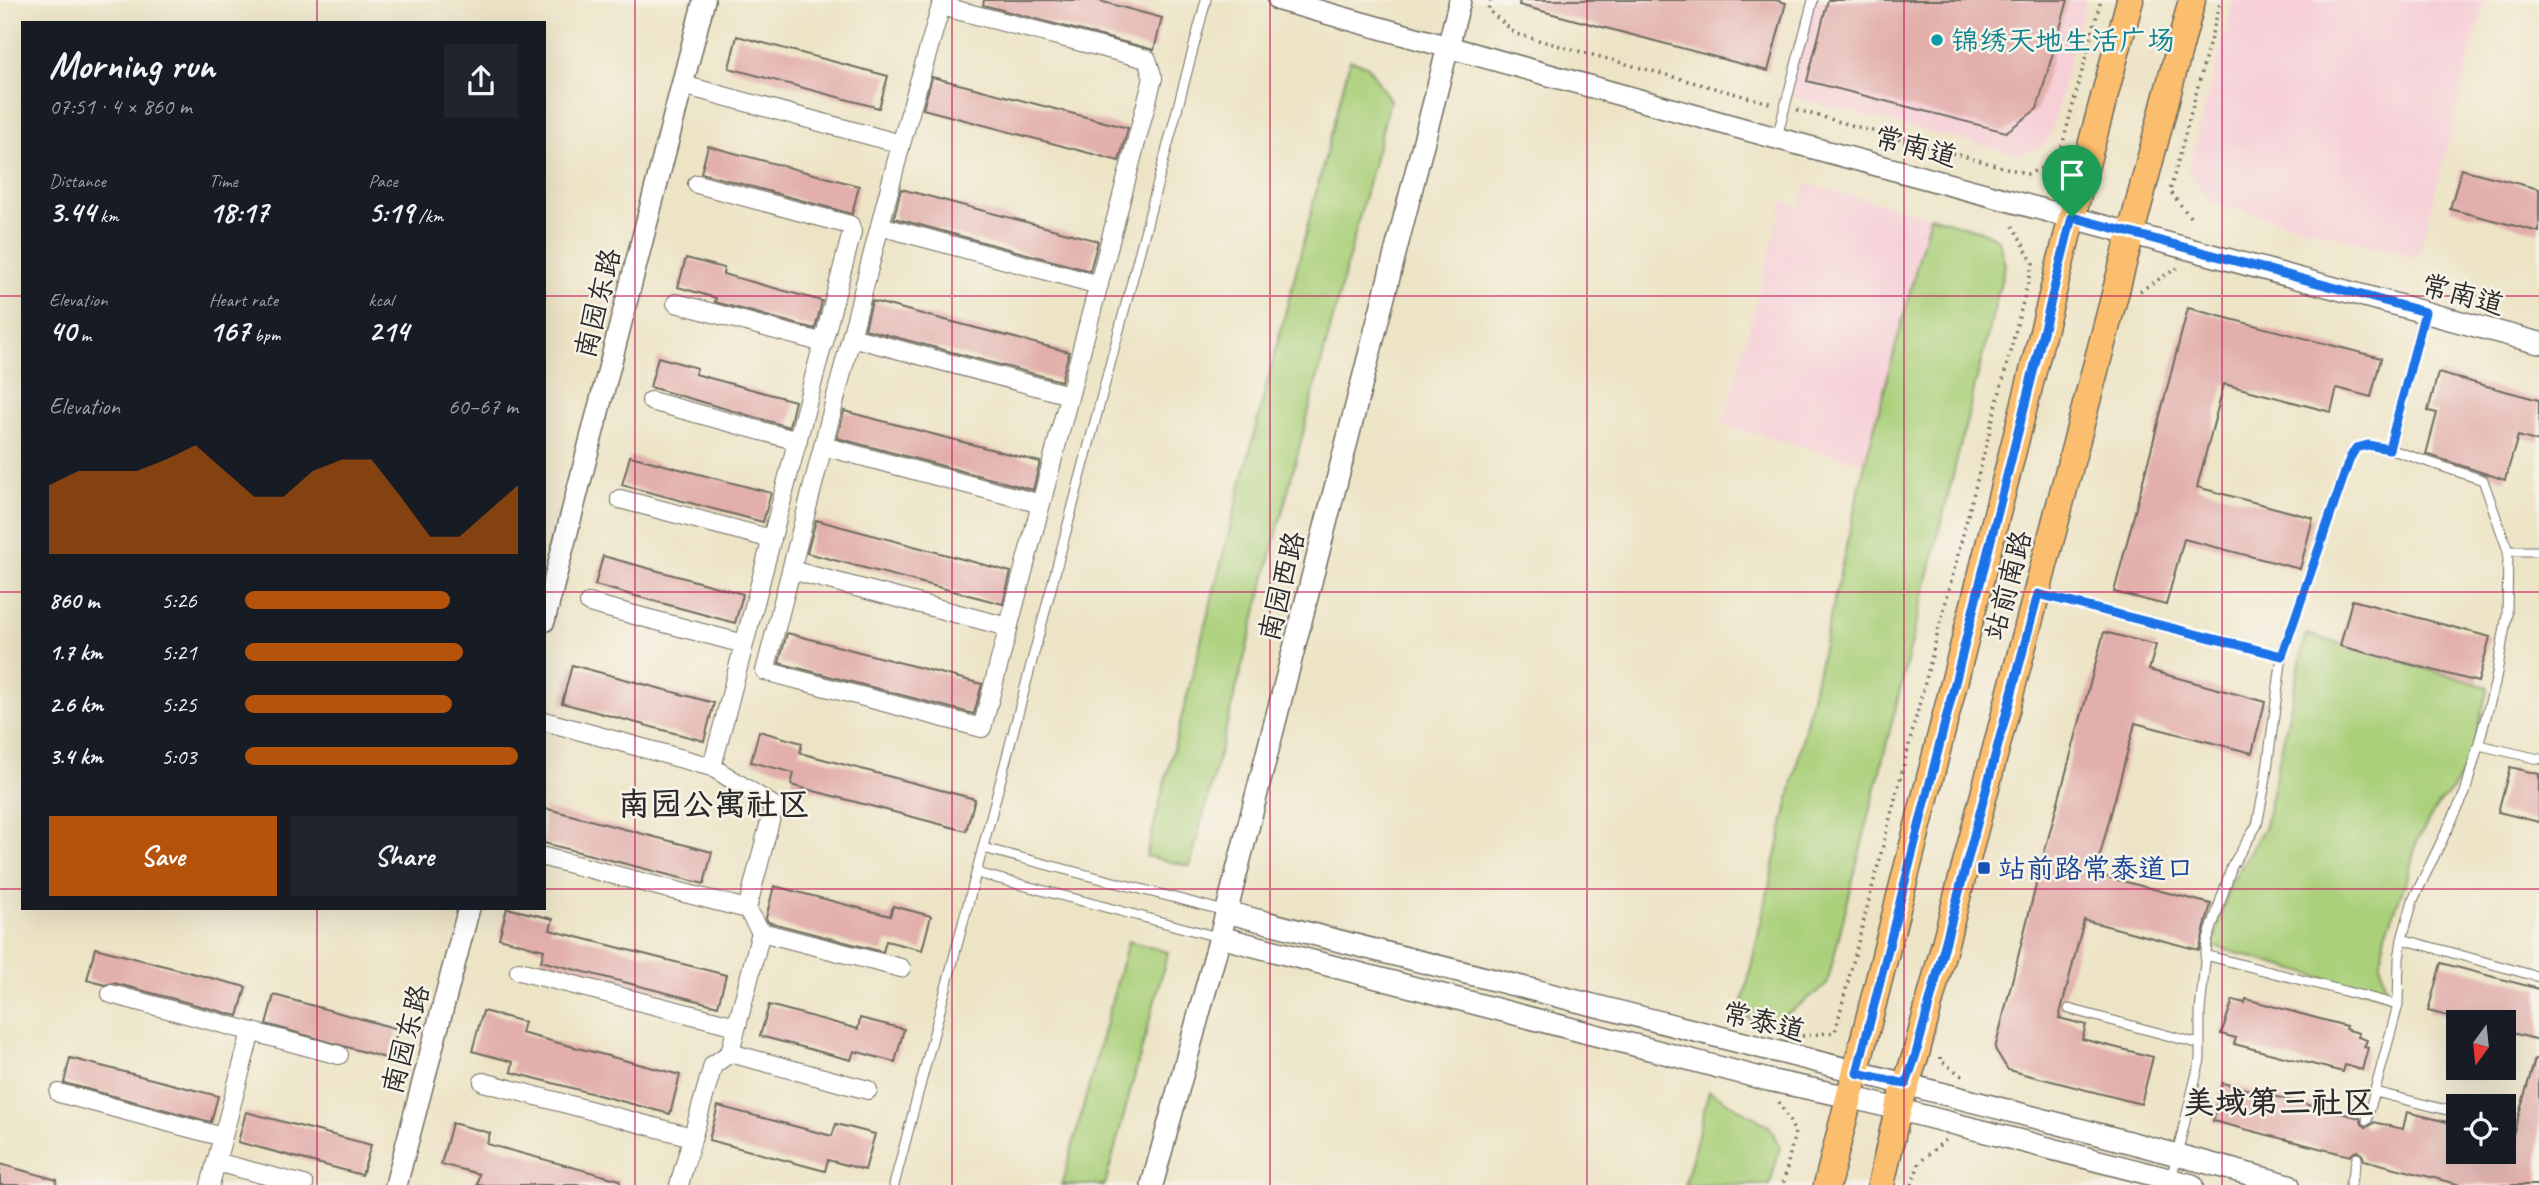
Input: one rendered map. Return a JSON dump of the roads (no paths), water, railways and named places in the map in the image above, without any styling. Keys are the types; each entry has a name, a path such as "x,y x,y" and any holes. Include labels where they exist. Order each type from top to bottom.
{"main road":[{"name":"站前南路","path":"1827,1185 2072,217 2130,0"},
{"name":"站前南路","path":"1881,1185 1898,1109 1916,1054 2038,594 2192,0"}],"street":[{"name":"南园东路","path":"546,613 704,0"},
{"name":"常南道","path":"1279,0 1776,138 2539,343"},
{"name":"南园西路","path":"1152,1185 1220,937 1460,0"},
{"path":"941,6 1147,59 1153,78 982,728 765,671 901,144 941,6"},
{"path":"683,85 901,144"},
{"path":"697,184 850,225 852,233 712,767"},
{"path":"880,226 1099,285"},
{"path":"676,303 824,343"},
{"path":"852,337 1069,395"},
{"path":"650,401 798,441"},
{"path":"823,446 1041,504"},
{"path":"620,499 772,539"},
{"path":"791,570 1008,627"},
{"path":"589,603 744,644"},
{"path":"546,722 712,767 774,806 747,909"},
{"path":"546,857 747,909 761,932 901,968"},
{"name":"南园东路","path":"396,1185 468,910"},
{"name":"常泰道","path":"1226,912 1854,1085 1898,1109 2170,1182 2192,1185"},
{"path":"680,1185 713,1065 730,1053 761,932"},
{"name":"常泰道","path":"1220,937 1768,1080 1854,1085 1906,1084 2288,1185"},
{"path":"520,971 736,1026"},
{"path":"111,995 339,1055"},
{"path":"210,1185 251,1032"},
{"path":"730,1053 868,1090"},
{"path":"483,1082 692,1137"},
{"path":"59,1093 223,1136"},
{"path":"216,1162 304,1185"}],"lane":[{"path":"894,1185 1206,0"},
{"path":"1776,138 1813,0"},
{"path":"2389,449 2425,312"},
{"path":"2170,1182 2200,1060 2205,955 2214,915 2232,866 2257,825 2282,656 2350,458 2356,448 2368,445 2389,449 2483,480 2508,551 2507,615 2495,684 2465,793 2413,900 2399,959 2398,1005 2367,1120"},
{"path":"2508,551 2539,551"},
{"path":"2038,594 2282,656"},
{"path":"2479,745 2539,759"},
{"path":"983,848 1226,912"},
{"path":"976,873 1220,937"},
{"path":"2402,939 2539,977"},
{"path":"2205,955 2398,1005"},
{"path":"2069,1009 2200,1044"},
{"path":"2375,1092 2446,1110"},
{"path":"2350,1185 2357,1158"}],"place":[{"name":"锦绣天地生活广场","path":"1937,40"},
{"name":"站前路常泰道口","path":"1984,868"}],"district":[{"name":"南园公寓社区","path":"714,804"},
{"name":"美域第三社区","path":"2279,1102"}]}
